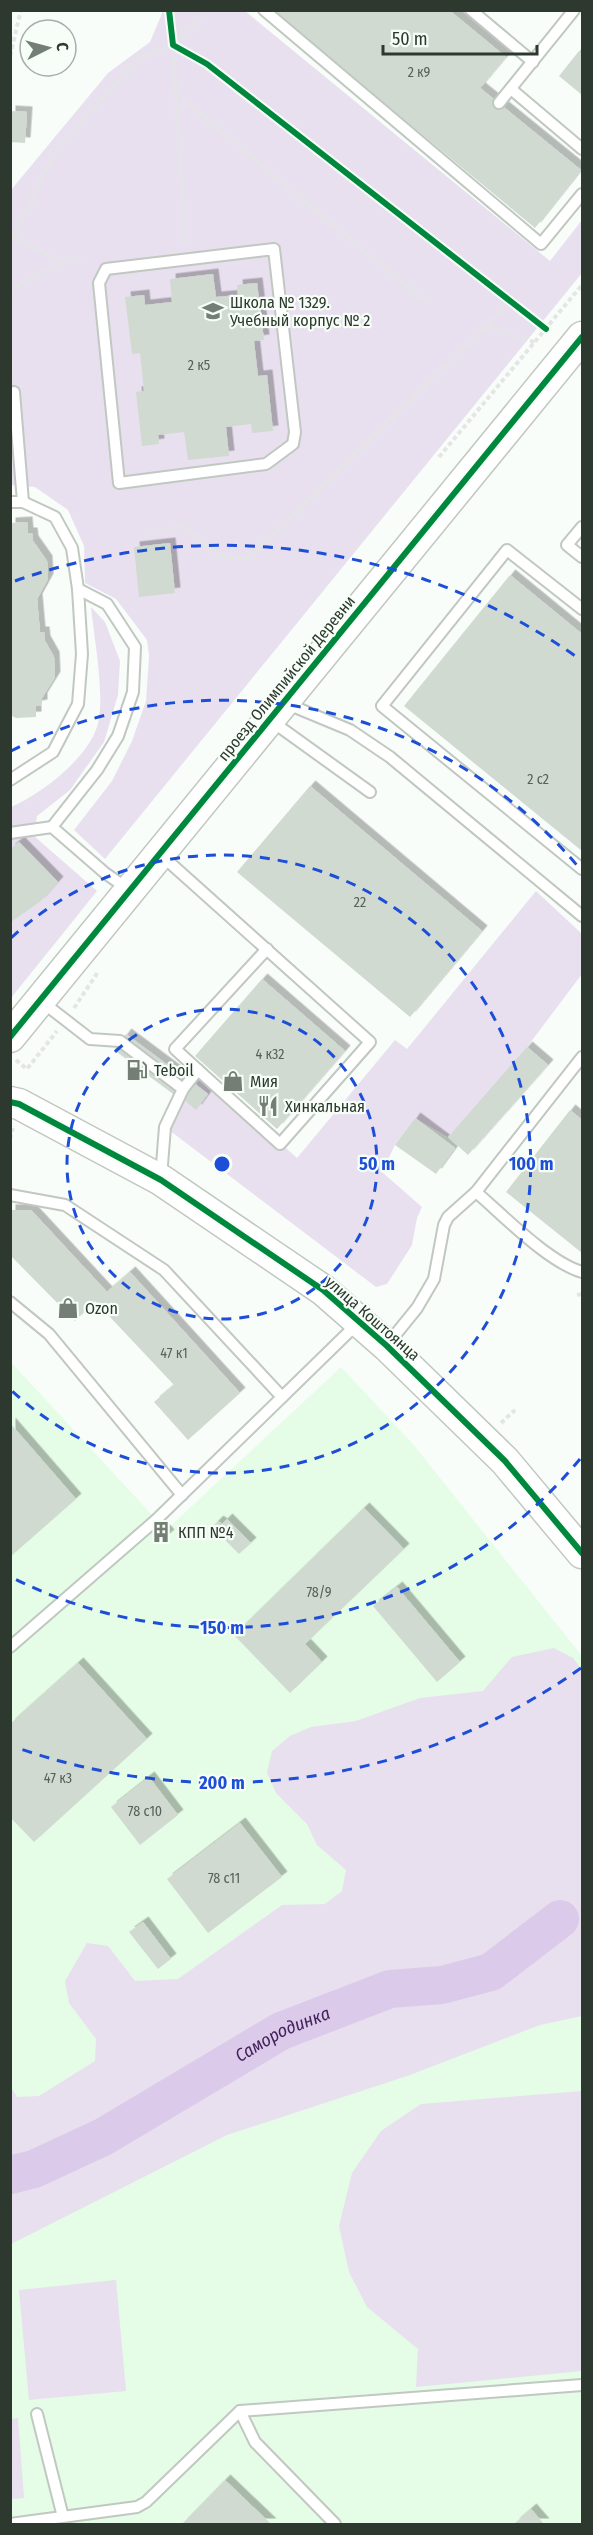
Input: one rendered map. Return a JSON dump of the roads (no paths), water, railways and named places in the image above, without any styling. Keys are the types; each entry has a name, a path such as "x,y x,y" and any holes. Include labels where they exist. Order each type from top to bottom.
{"street":[{"name":"проезд Олимпийской Деревни","path":"10,1037 582,337"},
{"name":"улица Коштоянца","path":"10,1102 19,1104 160,1180 323,1290 387,1346 505,1461 582,1553"}],"lane":[{"path":"264,10 542,244 582,194"},
{"path":"471,10 533,62"},
{"path":"499,103 574,10"},
{"path":"511,89 582,149"},
{"path":"274,249 295,432 293,444 266,464 119,483 99,283 106,269 186,260 274,249"},
{"path":"14,392 23,502"},
{"path":"10,502 23,502 55,517 72,548 78,589 82,654 78,704 53,752 10,780"},
{"path":"582,527 567,545 582,557"},
{"path":"582,609 507,550 382,706 582,869"},
{"path":"10,833 52,827 97,770 118,736 134,692 135,647 107,604 78,589"},
{"path":"277,711 370,792"},
{"path":"277,711 350,730 390,757 582,916"},
{"path":"52,827 105,873 131,891"},
{"path":"160,854 267,949 370,1042 280,1144 174,1049 267,949"},
{"path":"41,1001 90,1039 120,1041 183,1089"},
{"path":"387,1346 417,1308 435,1279 444,1225 448,1217 476,1192 582,1057"},
{"path":"160,1180 165,1127 183,1089 198,1070"},
{"path":"476,1192 544,1250 570,1269 582,1272"},
{"path":"10,1195 64,1205 165,1270 282,1397"},
{"path":"10,1302 49,1334 182,1495"},
{"path":"10,1647 182,1495 359,1322"},
{"path":"10,2524 137,2507 146,2502 240,2411 582,2385"},
{"path":"240,2411 255,2442 335,2524"},
{"path":"37,2414 63,2517"}],"waterway":[{"name":"Самородинка","path":"10,2175 34,2169 103,2137 281,2031 390,1989 442,1985 491,1972 560,1919"}],"place":[{"name":"Школа № 1329. Учебный корпус № 2","path":"213,311"},
{"name":"Teboil","path":"137,1070"},
{"name":"Мия","path":"233,1081"},
{"name":"Хинкальная","path":"268,1106"},
{"name":"Ozon","path":"68,1308"},
{"name":"КПП №4","path":"161,1532"}]}
